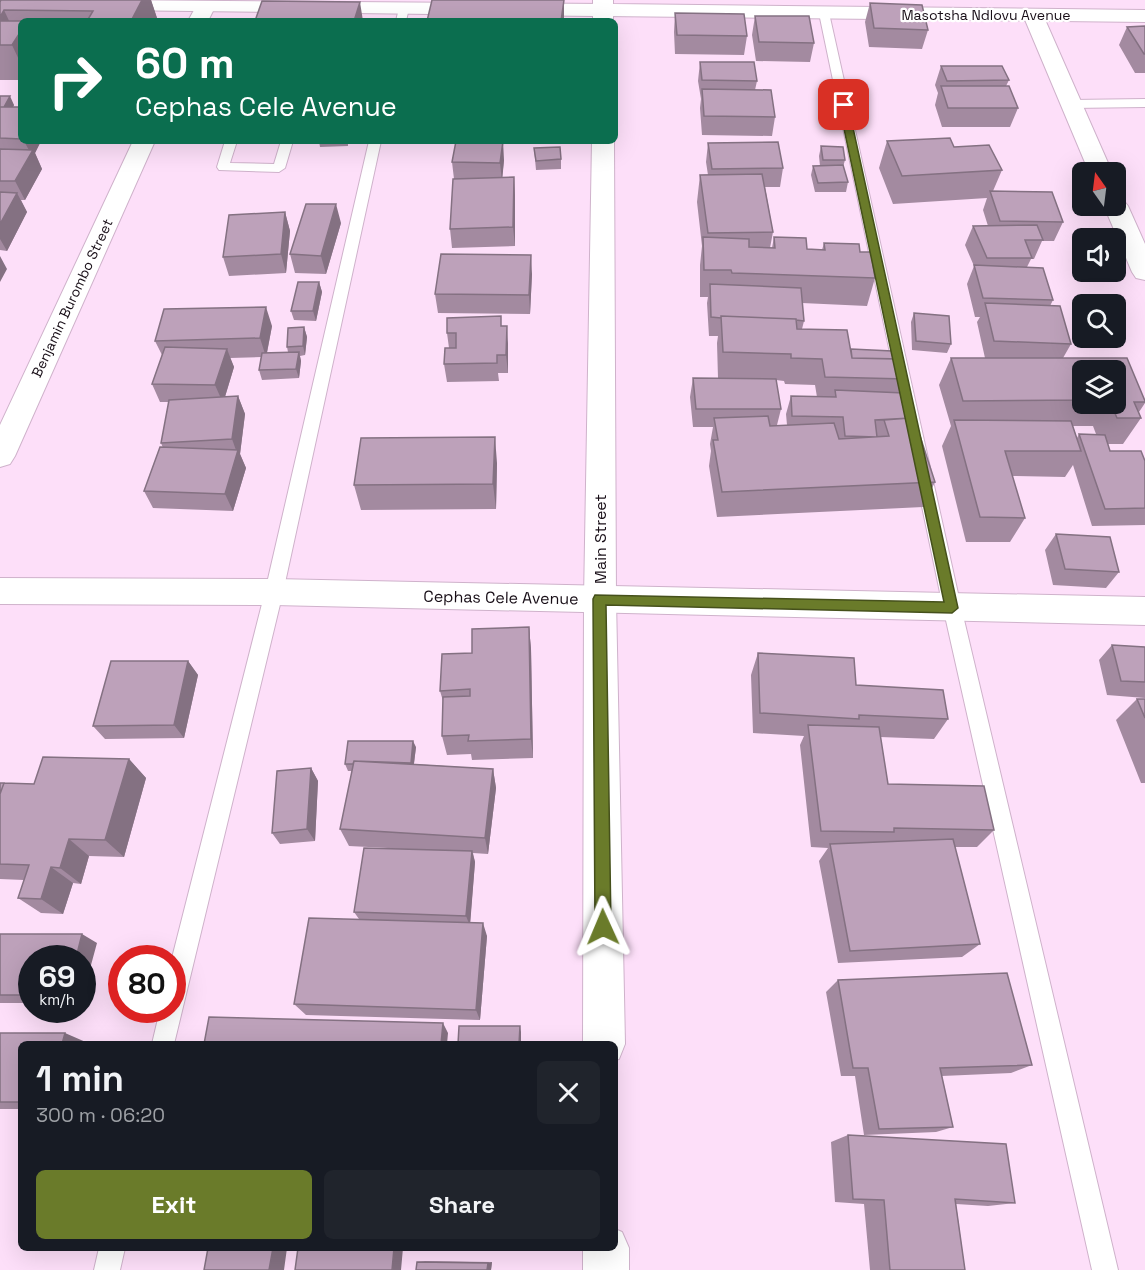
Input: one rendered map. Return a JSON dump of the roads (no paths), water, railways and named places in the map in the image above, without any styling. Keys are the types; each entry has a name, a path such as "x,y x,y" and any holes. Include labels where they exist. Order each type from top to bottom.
{"main road":[{"name":"Masotsha Ndlovu Avenue","path":"90,4 202,13 403,14 603,10 1145,16"},
{"path":"1033,15 1097,162"},
{"name":"Benjamin Burombo Street","path":"0,456 143,144"},
{"name":"Main Street","path":"603,144 600,599 604,1041"},
{"path":"1120,216 1145,272"},
{"name":"Cephas Cele Avenue","path":"0,591 274,592 1145,611"},
{"path":"606,1251 606,1270"}],"lane":[{"path":"824,13 952,608 1105,1270"},
{"path":"1071,104 1145,103"},
{"path":"230,144 223,167 279,168 286,144"},
{"path":"186,947 274,592 374,144"},
{"path":"164,1041 168,1023"},
{"path":"107,1270 111,1251"}]}
